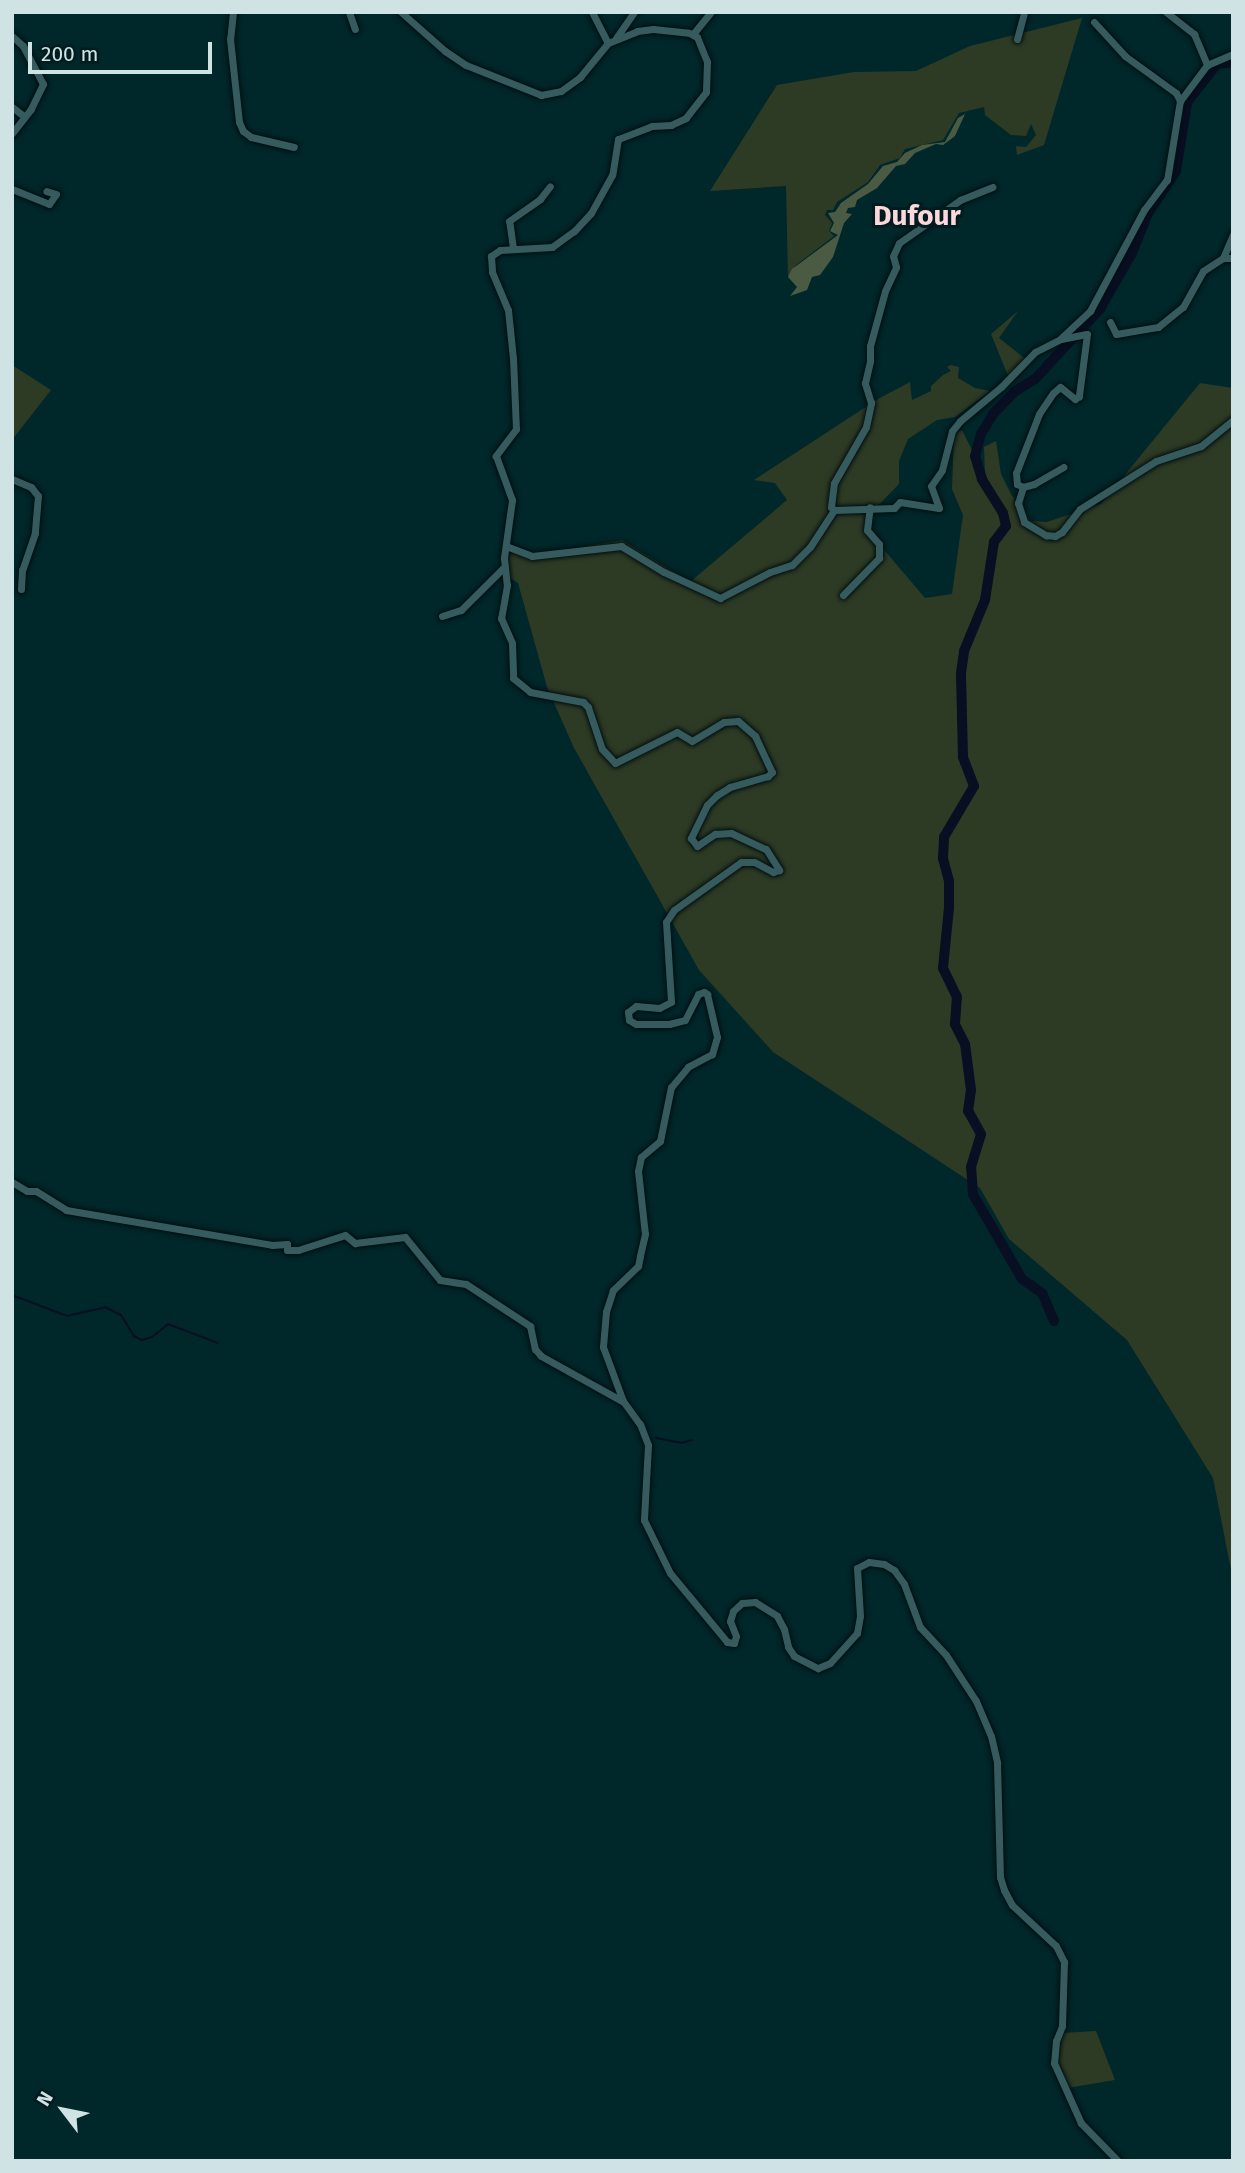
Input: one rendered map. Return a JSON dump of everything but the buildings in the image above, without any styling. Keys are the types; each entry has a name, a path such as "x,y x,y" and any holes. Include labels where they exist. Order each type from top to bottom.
{"street":[{"path":"233,12 230,39 239,122 251,137 294,147"},
{"path":"349,12 355,29"},
{"path":"401,12 466,65 541,95 561,91 580,77 634,12"},
{"path":"593,12 608,43"},
{"path":"693,34 711,12"},
{"path":"1017,39 1024,12"},
{"path":"1166,12 1194,33 1207,65"},
{"path":"1094,22 1125,56 1176,93 1180,102"},
{"path":"615,38 653,29 693,34 697,37 707,62 706,92 686,118 671,125 652,126 618,139 612,175 591,213 574,231 552,247 533,250 513,248 500,250 491,256 492,272 509,319 516,429 496,456 512,500 501,618 512,643 513,678 530,692 583,702 589,707 602,749 615,762 677,732 692,741 724,722 738,720 755,736 772,772 768,776 730,787 717,795 707,805 691,838 697,846 715,834 732,833 766,849 779,870 773,872 754,862 741,862 674,909 666,922 671,1002 659,1008 636,1006 628,1012 629,1020 636,1024 669,1024 685,1020 698,994 704,992 707,994 717,1037 712,1054 688,1068 671,1087 660,1141 640,1157 638,1171 645,1219 640,1256 638,1266 613,1290 606,1312 603,1348 623,1401 640,1424 648,1446 644,1520 670,1573 727,1642 734,1643 736,1636 730,1622 733,1611 742,1603 755,1602 776,1616 794,1656 818,1668 830,1663 857,1633 860,1616 857,1568 869,1562 884,1564 894,1570 904,1584 920,1627 976,1701 991,1736 997,1763 1000,1877 1004,1890 1012,1905 1056,1946 1065,1962 1062,2026 1056,2041 1054,2063 1081,2123 1118,2161"},
{"path":"12,36 23,46 43,84 25,117 12,133"},
{"path":"1061,339 1090,311 1144,210 1167,180 1180,102 1207,65 1233,54"},
{"path":"12,107 25,117"},
{"path":"513,248 509,221 540,199 550,186"},
{"path":"834,510 831,507 834,483 866,427 871,403 864,383 870,362 870,346 885,291 895,267 893,256 899,243 960,200 992,187"},
{"path":"12,189 49,204 56,194 46,191"},
{"path":"1223,258 1233,235"},
{"path":"1110,322 1116,334 1158,327 1183,307 1203,271 1223,258 1233,258"},
{"path":"834,510 894,508 900,502 939,508 931,486 942,470 952,431 1035,352 1061,339 1087,334 1079,396 1075,399 1060,387 1039,414 1016,473 1017,484 1023,487 1045,479 1063,467"},
{"path":"1023,487 1018,503 1024,522 1046,536 1055,536 1062,532 1080,509 1156,461 1201,446 1233,420"},
{"path":"12,479 21,480 38,496 35,533 22,570 21,589"},
{"path":"843,595 879,558 879,544 867,530 870,507"},
{"path":"506,546 532,556 621,545 664,572 720,598 770,572 792,565 816,540 834,510"},
{"path":"442,616 461,610 505,566"},
{"path":"12,1182 66,1210 272,1245 287,1244 287,1250 298,1250 345,1236 355,1243 405,1237 440,1280 466,1284 530,1326 535,1349 541,1356 623,1401"}],"green space":[{"path":"1082,18 1044,145 1017,155 1016,146 1026,147 1036,135 1031,124 1026,136 1011,135 985,115 984,107 959,113 943,140 905,149 900,158 880,165 868,182 837,202 833,210 827,210 825,215 832,223 829,231 834,236 796,265 788,277 786,186 710,191 777,85 854,72 916,71 970,46"},
{"path":"965,114 955,136 943,145 936,144 915,153 905,164 896,166 877,188 857,200 855,207 848,208 846,213 852,214 844,223 833,257 820,275 812,277 807,290 790,296 797,287 788,277 792,269 838,235 830,231 834,223 828,213 835,212 841,203 868,184 883,166 897,162 905,153 922,145 945,142 958,118"},
{"path":"1018,311 999,338 1028,361 1009,378 991,334"},
{"path":"12,365 51,390 12,440"},
{"path":"947,367 959,367 958,378 975,388 990,391 955,417 937,420 908,439 899,461 899,484 866,518 885,551 925,598 952,594 963,515 952,489 954,434 962,430 985,476 984,447 996,441 1001,474 1011,494 1031,521 1047,522 1101,504 1200,383 1233,388 1233,1580 1213,1478 1127,1340 1009,1239 980,1188 773,1052 699,970 574,748 547,687 518,583 510,578 503,552 535,555 622,540 690,582 787,500 775,483 754,480 878,399 910,382 912,400 931,391 931,386 951,371"},
{"path":"1096,2031 1115,2080 1067,2088 1054,2057 1062,2033"}],"waterway":[{"path":"1054,1321 1042,1293 1022,1279 973,1194 971,1167 981,1134 968,1111 971,1090 965,1044 955,1024 957,997 943,968 949,908 949,881 943,858 944,837 974,786 963,757 961,673 964,651 985,600 994,542 1006,526 1003,513 982,479 975,456 981,434 993,414 1014,392 1035,379 1100,309 1132,253 1148,213 1176,171 1187,102 1217,64 1233,62"},
{"path":"12,1295 67,1316 105,1307 121,1315 134,1336 142,1340 152,1337 168,1324 218,1343"},
{"path":"656,1438 681,1443 692,1440"}],"district":[{"name":"Dufour","path":"917,216"}]}
